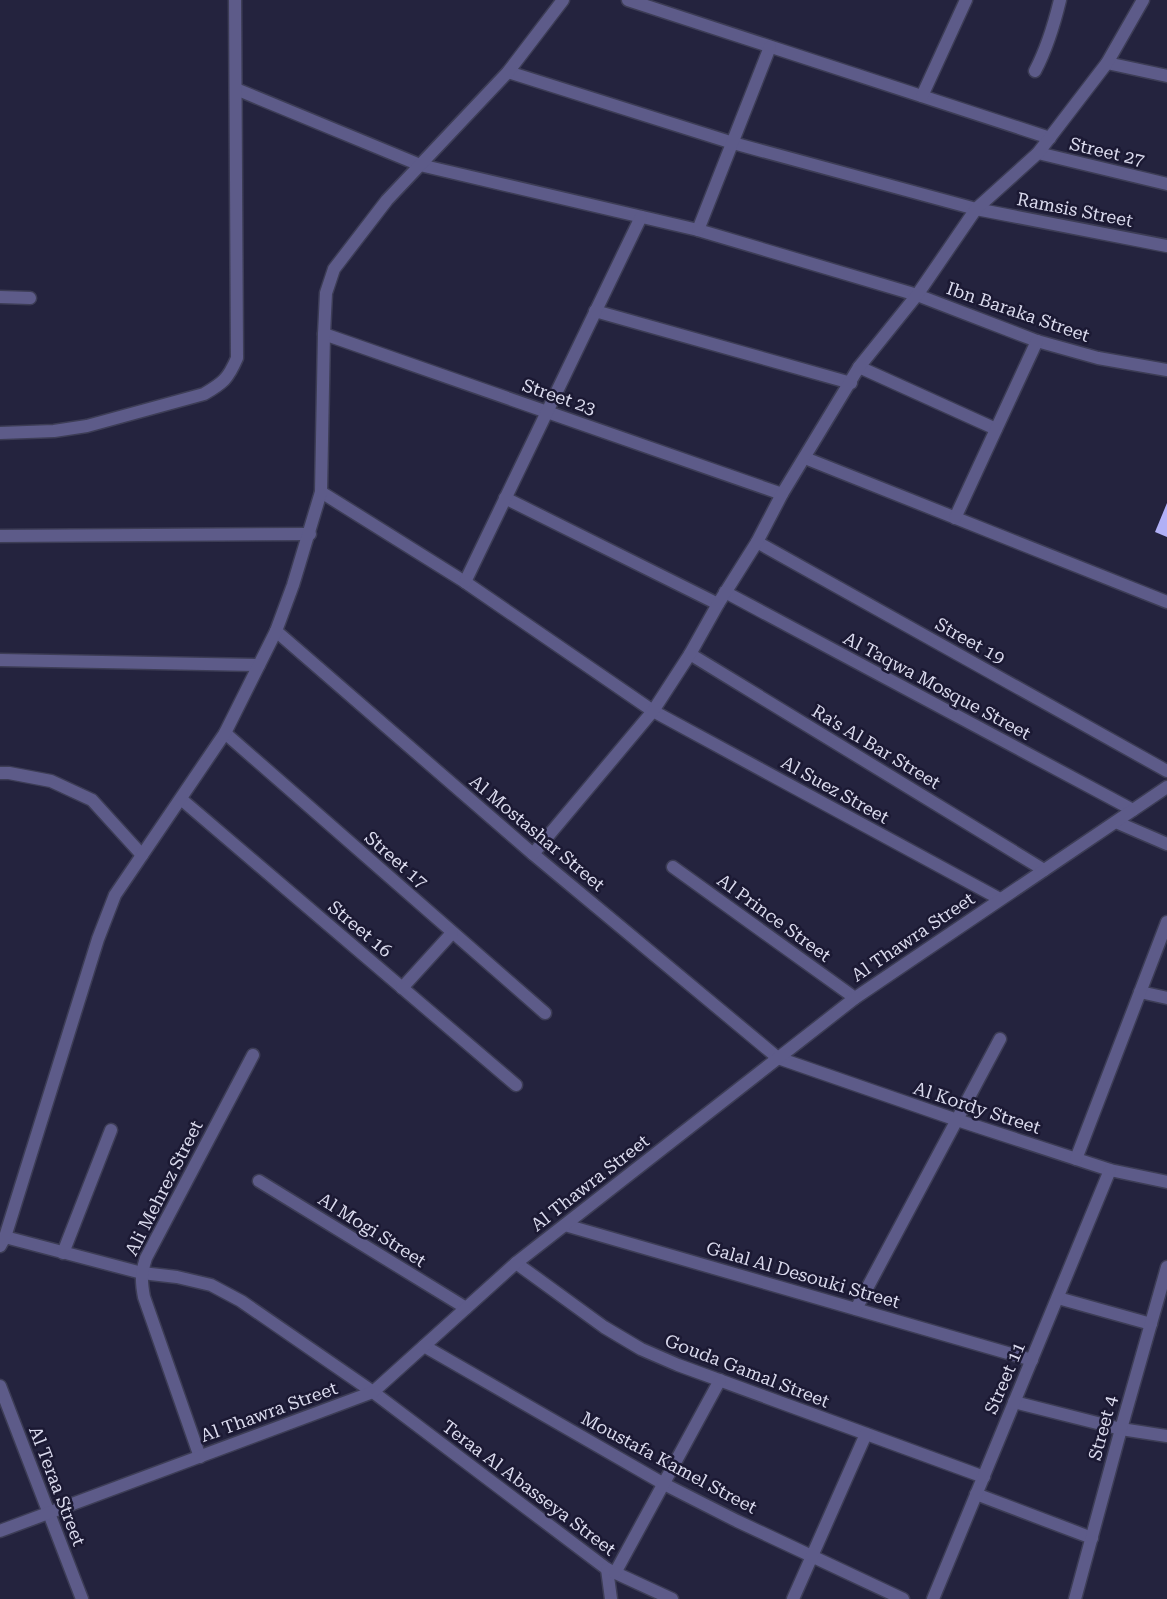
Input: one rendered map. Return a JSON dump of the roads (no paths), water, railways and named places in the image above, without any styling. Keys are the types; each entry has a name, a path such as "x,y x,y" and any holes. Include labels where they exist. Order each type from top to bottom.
{"street":[{"path":"0,433 54,431 105,421 204,394 219,385 230,375 237,358 236,0"},
{"path":"2,1242 98,939 116,895 225,733 276,631 293,585 310,534 321,492 326,293 334,269 387,200 508,72 563,0"},
{"path":"628,0 1050,138"},
{"path":"922,96 966,0"},
{"path":"1035,71 1051,35 1060,0"},
{"path":"533,854 653,711 690,654 725,592 757,542 782,494 860,367 917,295 976,208 1038,154 1107,63 1144,0"},
{"path":"698,230 770,46"},
{"path":"1107,63 1167,76"},
{"name":"Ramsis Street","path":"508,72 733,143 976,208 1167,246"},
{"name":"Ibn Baraka Street","path":"236,89 420,165 698,230 917,295 1037,341 1098,358 1167,370"},
{"name":"Street 27","path":"1038,154 1167,184"},
{"path":"465,582 641,217"},
{"path":"0,297 30,298"},
{"path":"595,311 850,383"},
{"name":"Street 23","path":"324,334 782,494"},
{"path":"955,518 1037,341"},
{"path":"860,367 996,429"},
{"path":"805,458 1167,602"},
{"name":"Al Suez Street","path":"321,492 465,582 653,711 1000,899"},
{"path":"506,498 718,604"},
{"path":"0,536 310,534"},
{"name":"Street 19","path":"757,542 1167,770"},
{"name":"Al Taqwa Mosque Street","path":"725,592 1133,810"},
{"name":"Al Mostashar Street","path":"276,631 533,854 778,1058"},
{"name":"Ra's Al Bar Street","path":"690,654 1044,870"},
{"path":"0,660 259,665"},
{"name":"Street 17","path":"225,733 545,1013"},
{"path":"0,773 51,781 92,800 142,855"},
{"name":"Al Thawra Street","path":"0,1530 373,1392 516,1264 855,998 1167,787"},
{"name":"Street 16","path":"181,799 516,1085"},
{"path":"1116,822 1167,844"},
{"name":"Al Prince Street","path":"673,867 855,998"},
{"path":"1076,1159 1167,922"},
{"path":"402,988 452,932"},
{"path":"1140,992 1167,998"},
{"path":"856,1309 1000,1039"},
{"name":"Ali Mehrez Street","path":"200,1457 144,1297 142,1273 146,1258 253,1055"},
{"name":"Al Kordy Street","path":"778,1058 956,1120 1110,1170 1167,1182"},
{"path":"63,1253 112,1130"},
{"name":"Street 11","path":"933,1599 1110,1170"},
{"name":"Al Mogi Street","path":"260,1182 466,1308"},
{"name":"Galal Al Desouki Street","path":"565,1225 1032,1360"},
{"name":"Teraa Al Abasseya Street","path":"2,1242 63,1253 142,1273 177,1277 211,1285 241,1301 373,1392 611,1571 672,1599"},
{"name":"Gouda Gamal Street","path":"516,1264 604,1327 641,1349 984,1477"},
{"name":"Street 4","path":"1075,1599 1151,1324 1162,1306 1167,1267"},
{"path":"1058,1298 1151,1324"},
{"name":"Moustafa Kamel Street","path":"424,1346 664,1484 737,1521 903,1599"},
{"path":"611,1599 611,1571 664,1484 720,1380"},
{"name":"Al Teraa Street","path":"0,1386 82,1599"},
{"path":"1014,1402 1121,1429 1167,1436"},
{"path":"793,1599 866,1434"},
{"path":"976,1494 1092,1538"}]}
